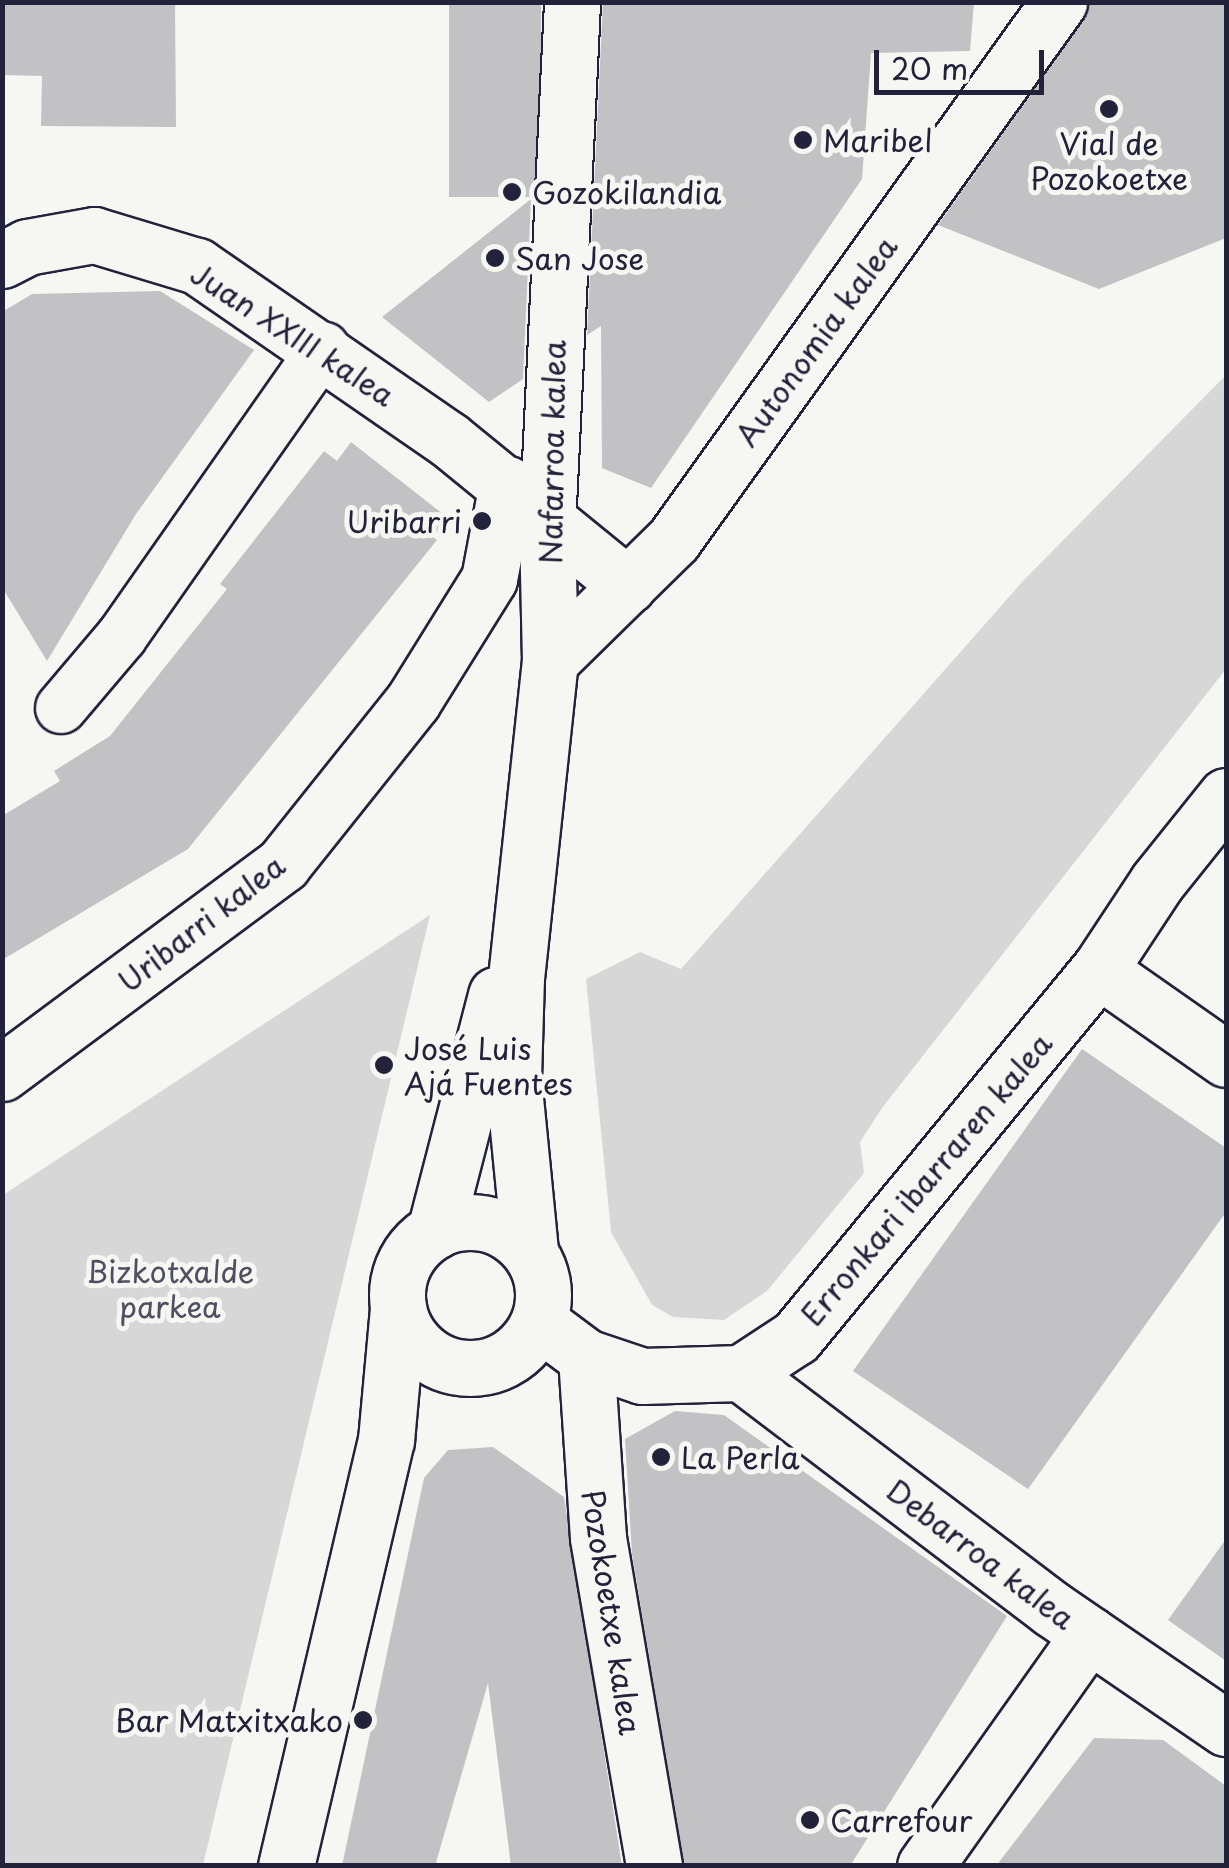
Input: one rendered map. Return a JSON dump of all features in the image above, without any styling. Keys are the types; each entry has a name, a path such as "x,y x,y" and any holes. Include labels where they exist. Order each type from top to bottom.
{"street":[{"name":"Nafarroa kalea","path":"530,1252 513,1078 522,900 550,660 548,525 572,2"},
{"name":"Autonomia kalea","path":"550,660 674,538 1059,2"},
{"name":"Juan XXIII kalea","path":"2,260 27,247 94,235 197,266 324,348 507,484 548,525 628,586"},
{"path":"61,708 122,636 324,348"},
{"path":"549,582 489,579 507,484 551,447"},
{"name":"Uribarri kalea","path":"2,1073 283,864 414,701 489,579"},
{"name":"Erronkari ibarraren kalea","path":"742,1372 796,1337 1098,970 1157,882 1226,796"},
{"name":"Nafarroa kalea","path":"435,1230 453,1142 522,900"},
{"path":"1098,970 1226,1059"},
{"path":"286,1866 386,1440 398,1274 408,1253 435,1230 468,1221 492,1225 530,1252 542,1284 539,1322 526,1342 386,1440"},
{"path":"398,1309 411,1341 429,1357 468,1369 488,1367"},
{"path":"539,1322 586,1357 642,1376 742,1372"},
{"name":"Pozokoetxe kalea","path":"586,1357 598,1538 654,1866"},
{"name":"Debarroa kalea","path":"742,1372 1089,1634 1226,1728"},
{"path":"925,1866 1089,1634"}],"green space":[{"path":"1226,375 1226,669 882,1108 860,1142 864,1173 767,1291 724,1320 673,1317 652,1305 611,1232 586,979 640,952 681,969 1023,581"},
{"name":"Bizkotxalde parkea","path":"430,915 203,1865 3,1865 3,1195"}],"building":[{"path":"2,2 175,2 176,127 41,126 42,76 2,75"},
{"path":"449,2 541,2 541,197 449,197"},
{"path":"603,2 974,2 970,51 871,53 862,179 651,488 602,468 601,326 587,335"},
{"name":"Vial de Pozokoetxe","path":"1090,2 1226,2 1226,238 1099,289 938,225 1084,20"},
{"path":"531,199 523,379 489,402 382,317"},
{"path":"160,291 254,350 136,514 47,661 2,587 2,312 32,294"},
{"path":"351,442 448,518 433,537 437,540 188,849 2,960 2,816 60,781 54,771 110,736 227,589 220,584 324,451 337,461"},
{"path":"1082,1049 1226,1148 1226,1212 1028,1489 853,1371"},
{"path":"675,1411 724,1415 1007,1616 850,1866 684,1866 632,1554 625,1439"},
{"path":"493,1447 564,1497 622,1866 511,1866 488,1683 435,1866 342,1866 424,1478 448,1450"},
{"path":"1226,1539 1226,1661 1168,1620"},
{"path":"1094,1738 1163,1740 1226,1786 1226,1866 996,1866"}],"place":[{"name":"Vial de Pozokoetxe","path":"1109,109"},
{"name":"Maribel","path":"803,140"},
{"name":"Gozokilandia","path":"512,192"},
{"name":"San Jose","path":"495,258"},
{"name":"Uribarri","path":"482,521"},
{"name":"José Luis Ajá Fuentes","path":"384,1065"},
{"name":"La Perla","path":"661,1457"},
{"name":"Bar Matxitxako","path":"363,1720"},
{"name":"Carrefour","path":"810,1820"}]}
